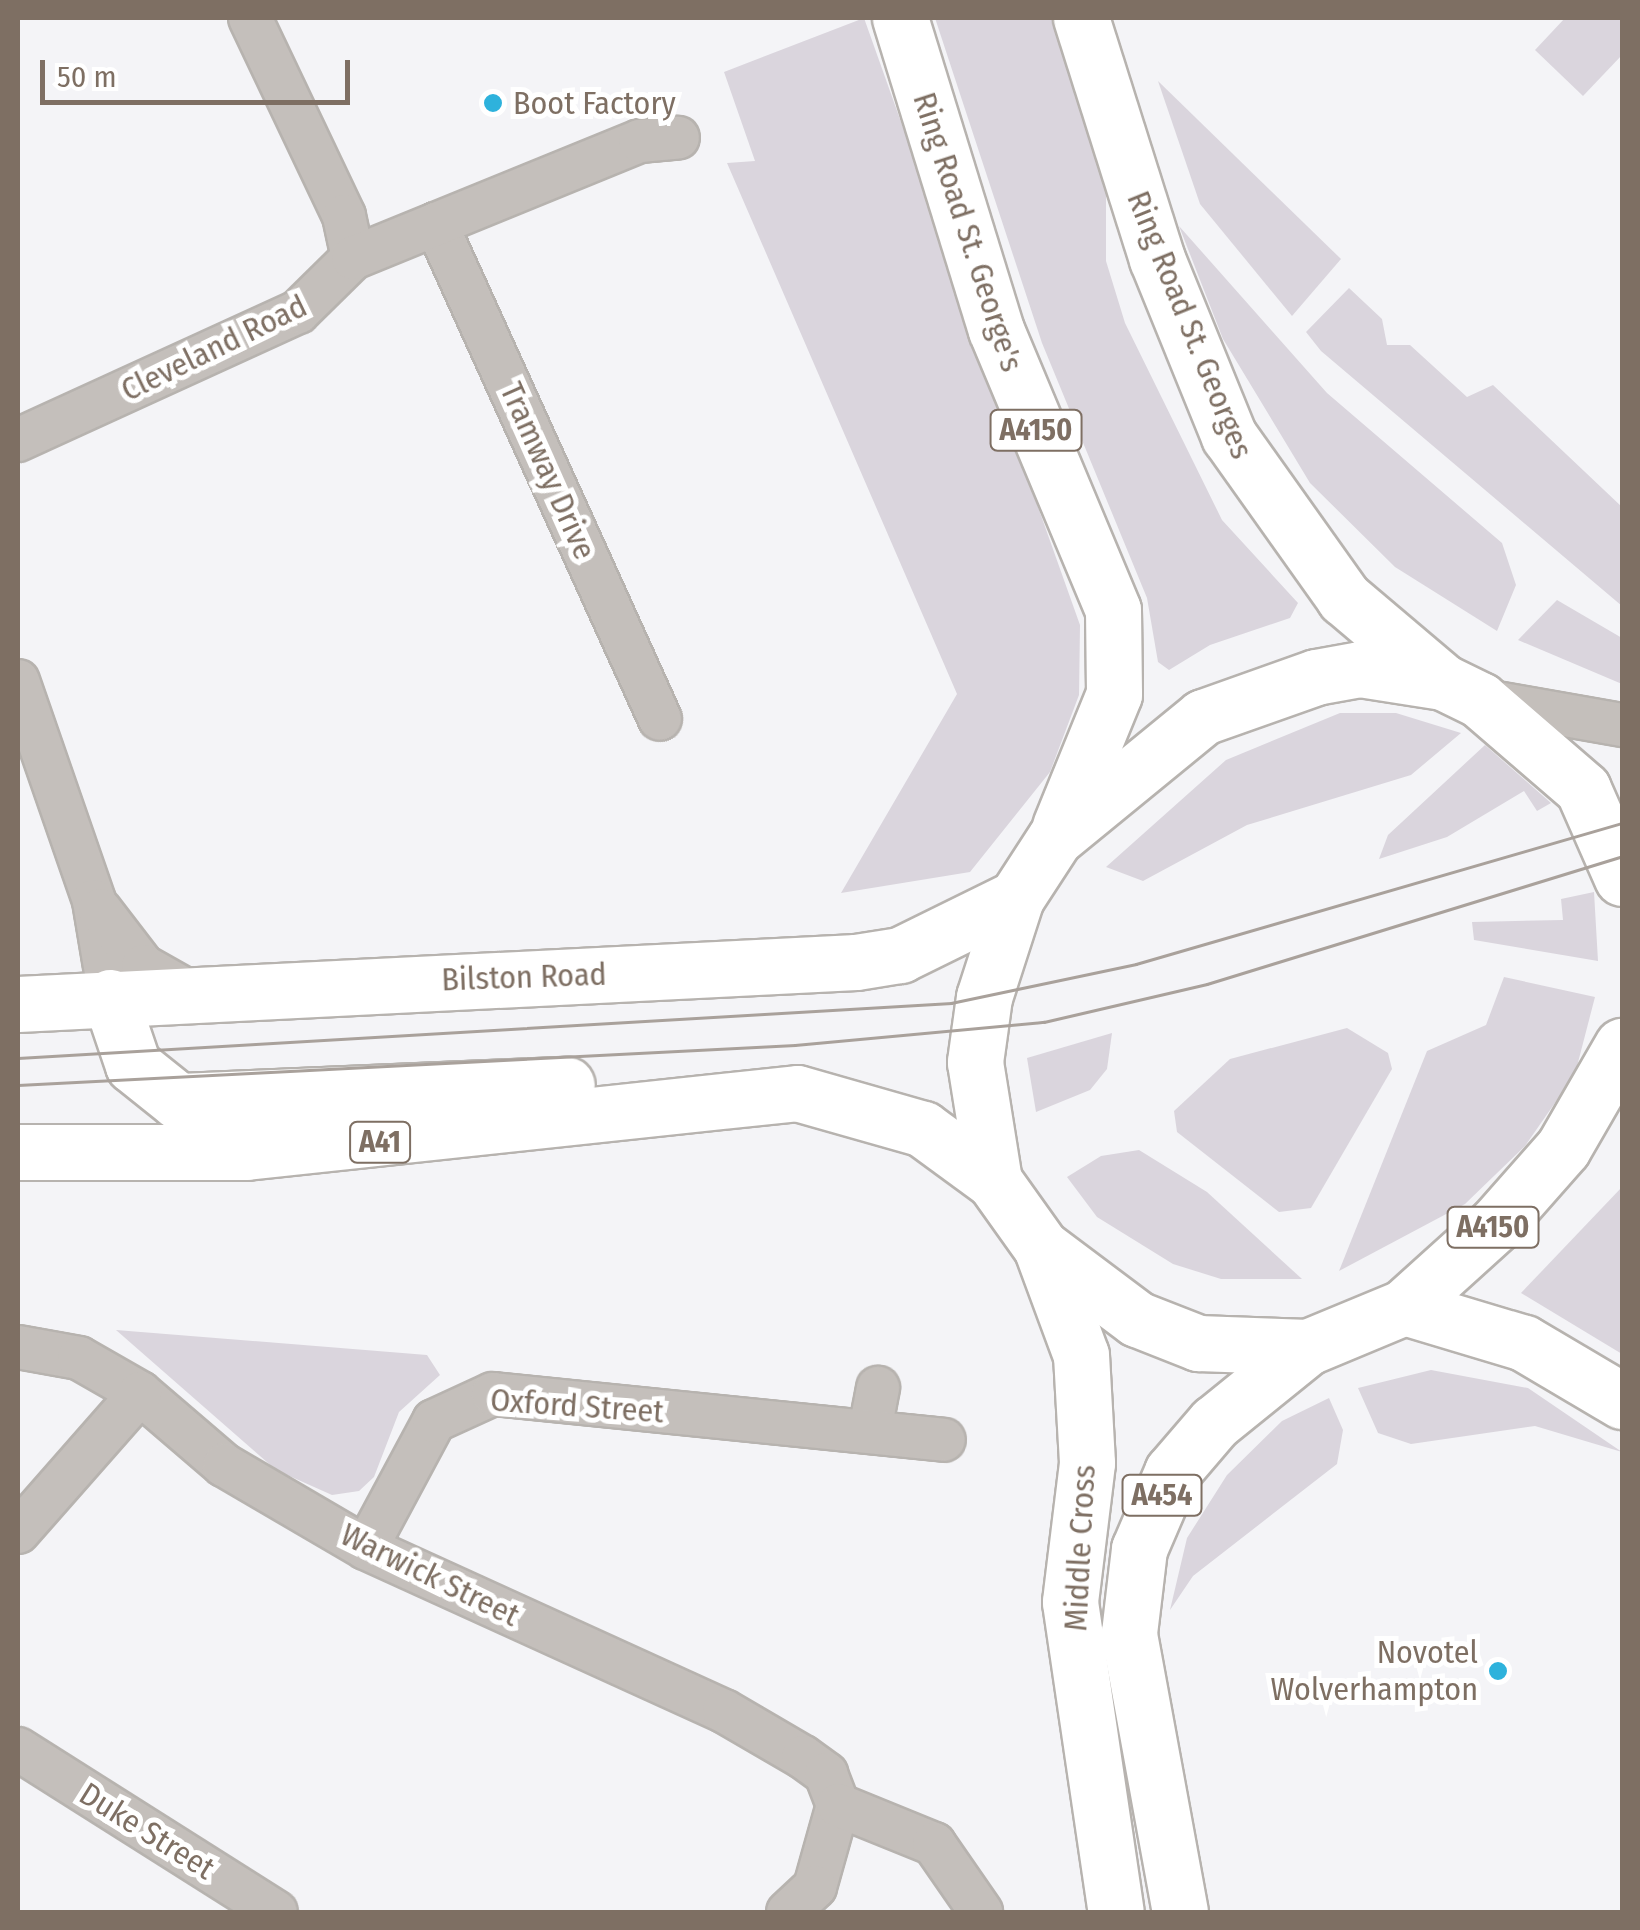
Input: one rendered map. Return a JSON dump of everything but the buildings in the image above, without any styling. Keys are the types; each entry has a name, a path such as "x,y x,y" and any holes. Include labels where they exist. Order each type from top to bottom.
{"highway":[{"name":"Ring Road St. George's","path":"900,18 996,330 1113,610 1114,694 1055,838"},
{"name":"Ring Road St. Georges","path":"1081,18 1157,259 1229,436 1344,598 1583,789 1622,878"},
{"name":"A4150","path":"1462,691 1360,669 1203,717 1055,838 1016,898 975,1032 994,1181 1041,1247 1136,1318 1198,1343 1308,1347 1404,1307 1563,1148 1622,1046"},
{"name":"Bilston Road","path":"18,1004 189,992 856,962 900,955 1016,898"},
{"path":"110,997 133,1065 166,1095 194,1104 572,1085 739,1094"},
{"name":"A41","path":"18,1152 246,1152 429,1138 739,1094 871,1108 923,1129 994,1181"},
{"name":"Middle Cross","path":"1041,1247 1080,1355 1086,1463 1070,1602 1116,1912"},
{"path":"1404,1307 1524,1344 1622,1401"},
{"name":"Middle Cross","path":"1180,1912 1129,1633 1139,1548 1182,1460 1308,1347"}],"street":[{"path":"250,18 344,216 354,258"},
{"name":"Cleveland Road","path":"18,440 298,312 354,258 640,141 678,138"},
{"name":"Tramway Drive","path":"436,224 660,719"},
{"path":"18,681 94,902 110,997"},
{"path":"1462,691 1622,726"},
{"path":"94,902 144,966 189,992"},
{"name":"Warwick Street","path":"18,1347 79,1358 140,1393 224,1465 366,1548 724,1711 826,1774 838,1806"},
{"path":"870,1430 878,1388"},
{"path":"18,1532 140,1393"},
{"name":"Oxford Street","path":"366,1548 434,1421 493,1394 944,1440"},
{"name":"Duke Street","path":"18,1749 276,1912"},
{"path":"788,1912 815,1887 838,1806 934,1844 981,1912"}],"shaded area":[{"path":"864,18 1080,625 1079,695 1050,772 970,872 841,893 957,694 727,163 755,161 724,72"},
{"path":"935,18 1056,18 1106,187 1106,261 1125,323 1222,520 1298,603 1290,618 1210,645 1169,670 1158,662 1147,598 1042,343"},
{"path":"1565,18 1622,18 1622,55 1583,96 1535,50"},
{"path":"1158,81 1341,259 1292,316 1200,204"},
{"path":"1179,226 1327,393 1502,543 1516,585 1497,631 1395,567 1310,483 1223,339"},
{"path":"1349,288 1382,319 1387,345 1410,345 1467,397 1493,385 1622,507 1622,606 1321,351 1306,332"},
{"path":"1557,600 1622,638 1622,684 1518,640"},
{"path":"1340,713 1396,713 1461,733 1411,775 1247,825 1143,881 1106,867 1226,760"},
{"path":"1485,745 1551,803 1537,811 1524,791 1447,837 1379,859 1388,835"},
{"path":"1594,892 1598,961 1474,940 1472,922 1563,920 1561,899"},
{"path":"1504,977 1595,997 1575,1074 1525,1146 1465,1204 1339,1271 1427,1051 1486,1025"},
{"path":"1347,1028 1388,1053 1392,1069 1311,1208 1279,1212 1177,1132 1174,1111 1230,1059"},
{"path":"1112,1033 1107,1069 1090,1090 1036,1112 1027,1058"},
{"path":"1139,1150 1207,1192 1302,1279 1221,1279 1173,1264 1097,1217 1067,1177 1101,1156"},
{"path":"1622,1187 1622,1354 1521,1293"},
{"path":"116,1330 427,1355 440,1375 399,1412 374,1477 359,1491 332,1495 276,1470"},
{"path":"1431,1370 1528,1388 1622,1452 1535,1426 1411,1444 1378,1433 1358,1388"},
{"path":"1329,1398 1343,1430 1337,1464 1193,1576 1170,1610 1187,1538 1227,1475 1282,1421"}],"tram line":[{"path":"18,1058 951,1003 1136,964 1622,823"},
{"path":"18,1085 795,1045 1044,1022 1207,984 1622,856"}],"place":[{"name":"Boot Factory","path":"493,103"},
{"name":"Novotel Wolverhampton","path":"1498,1671"}]}
